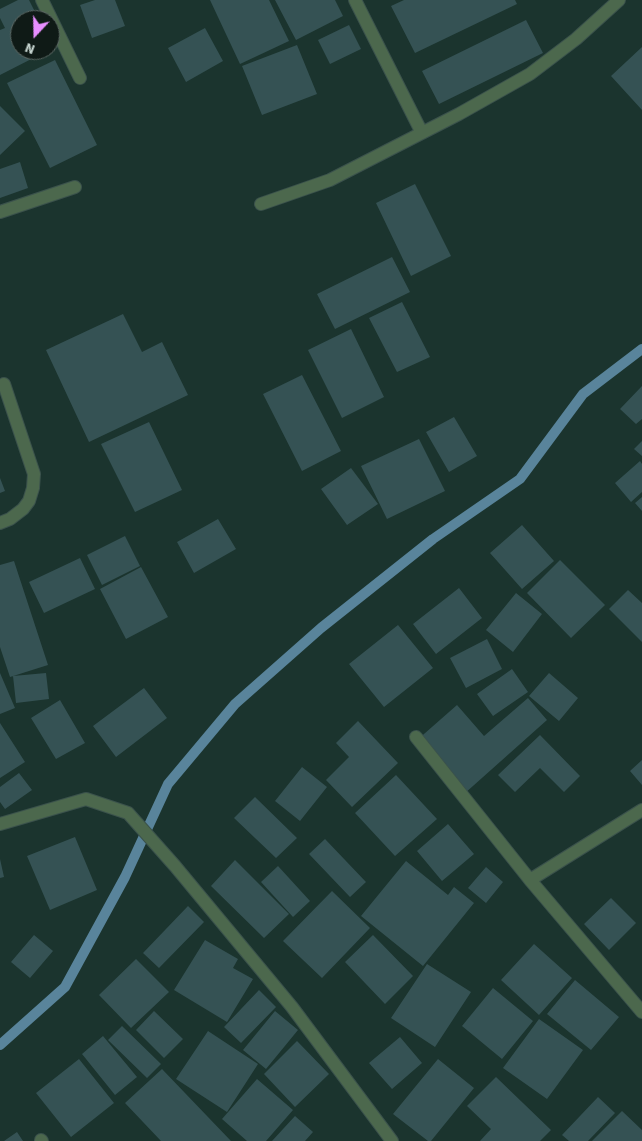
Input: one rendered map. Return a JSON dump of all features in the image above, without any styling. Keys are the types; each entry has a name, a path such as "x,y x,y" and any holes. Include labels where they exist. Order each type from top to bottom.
{"street":[{"path":"42,0 80,78"},
{"path":"355,0 422,133"},
{"path":"262,204 330,180 422,133 530,74 576,39 619,0"},
{"path":"0,212 75,187"},
{"path":"0,523 10,519 29,501 33,488 34,474 4,384"},
{"path":"416,737 530,880 642,1012"},
{"path":"0,824 86,798 128,813 175,866 292,1007 392,1141"},
{"path":"530,880 642,810"}],"building":[{"path":"18,0 29,0 34,10 10,10 10,60 29,60 0,75 0,30 5,28 0,18 0,9"},
{"path":"95,0 115,0 125,26 92,38 80,5"},
{"path":"210,0 269,0 289,41 240,64"},
{"path":"275,0 335,0 343,16 296,40"},
{"path":"404,0 515,0 517,4 415,53 391,6"},
{"path":"526,20 543,53 439,104 422,71"},
{"path":"349,25 361,49 330,64 318,40"},
{"path":"205,28 223,61 186,82 168,48"},
{"path":"297,45 317,94 262,115 242,66"},
{"path":"642,47 642,110 611,76"},
{"path":"55,60 97,145 50,168 7,83"},
{"path":"0,106 25,131 0,155"},
{"path":"20,162 28,188 0,198 0,169"},
{"path":"415,184 451,256 411,276 376,203"},
{"path":"392,257 410,292 335,329 317,294"},
{"path":"402,302 430,357 397,372 369,318"},
{"path":"123,314 142,352 162,342 188,395 89,442 46,350"},
{"path":"351,329 384,397 342,418 308,350"},
{"path":"302,375 341,451 302,471 263,394"},
{"path":"642,386 642,419 636,424 620,409"},
{"path":"454,417 477,456 449,472 426,432"},
{"path":"149,422 182,490 135,512 101,444"},
{"path":"419,439 445,491 387,519 361,466"},
{"path":"642,441 642,456 634,449"},
{"path":"640,461 642,464 642,492 631,502 615,483"},
{"path":"351,468 378,504 347,525 321,489"},
{"path":"0,478 5,491 0,493"},
{"path":"642,497 642,511 635,503"},
{"path":"218,519 236,549 194,573 177,542"},
{"path":"522,525 554,561 522,589 490,553"},
{"path":"125,536 140,566 102,585 87,555"},
{"path":"80,558 95,589 44,613 29,582"},
{"path":"560,560 605,605 571,638 527,593"},
{"path":"14,561 48,665 10,677 0,647 0,565"},
{"path":"141,567 168,617 126,639 100,589"},
{"path":"459,588 482,618 436,654 413,624"},
{"path":"628,590 642,603 642,642 609,609"},
{"path":"516,593 542,614 513,652 486,630"},
{"path":"398,625 433,668 384,707 349,664"},
{"path":"487,639 502,669 466,688 450,658"},
{"path":"512,669 528,692 493,716 477,694"},
{"path":"0,673 15,708 0,714"},
{"path":"46,673 49,699 16,703 13,676"},
{"path":"549,673 578,698 559,721 529,696"},
{"path":"144,688 167,718 116,757 93,726"},
{"path":"528,698 547,720 464,794 416,741 457,705 484,736"},
{"path":"60,700 85,743 56,759 31,718"},
{"path":"358,721 398,763 352,807 326,780 349,757 336,743"},
{"path":"0,723 25,762 0,778"},
{"path":"540,735 580,776 564,792 540,768 515,792 498,775"},
{"path":"642,760 642,785 630,771"},
{"path":"302,767 327,787 300,821 275,801"},
{"path":"19,773 32,790 5,809 0,802 0,787"},
{"path":"396,775 437,819 395,856 355,813"},
{"path":"255,797 297,838 276,858 234,818"},
{"path":"448,824 474,854 442,881 417,851"},
{"path":"75,837 97,890 50,910 27,856"},
{"path":"325,839 366,882 350,897 309,854"},
{"path":"0,859 4,877 0,878"},
{"path":"235,860 289,914 264,938 211,886"},
{"path":"406,861 448,895 454,887 474,903 423,966 361,916"},
{"path":"278,866 310,901 293,917 261,882"},
{"path":"486,867 503,882 486,903 468,888"},
{"path":"332,891 370,928 322,978 283,941"},
{"path":"611,898 636,923 609,950 584,924"},
{"path":"188,906 204,922 159,968 143,953"},
{"path":"34,935 53,951 30,978 11,962"},
{"path":"373,935 413,976 385,1004 345,962"},
{"path":"205,940 238,959 233,968 253,979 227,1022 174,990"},
{"path":"534,944 572,978 539,1015 501,980"},
{"path":"136,959 169,992 131,1028 99,995"},
{"path":"427,964 471,992 435,1047 391,1018"},
{"path":"575,980 619,1017 591,1050 547,1014"},
{"path":"493,988 533,1021 502,1059 462,1026"},
{"path":"259,990 276,1007 241,1043 224,1027"},
{"path":"154,1011 183,1039 164,1058 136,1030"},
{"path":"275,1011 298,1030 266,1069 243,1050"},
{"path":"539,1019 583,1050 547,1099 503,1068"},
{"path":"122,1026 161,1064 147,1078 108,1040"},
{"path":"208,1031 258,1064 227,1112 176,1079"},
{"path":"103,1036 137,1077 115,1095 82,1054"},
{"path":"400,1037 422,1063 392,1089 369,1063"},
{"path":"297,1041 329,1074 295,1107 264,1074"},
{"path":"79,1059 114,1103 71,1137 36,1093"},
{"path":"438,1059 474,1088 431,1141 428,1141 393,1114"},
{"path":"162,1069 231,1141 161,1141 125,1103"},
{"path":"496,1077 551,1130 540,1141 480,1141 491,1129 467,1106"},
{"path":"257,1079 293,1110 266,1141 247,1141 222,1119"},
{"path":"598,1097 615,1113 588,1141 569,1141 562,1135"},
{"path":"622,1111 642,1130 642,1141 592,1141"},
{"path":"295,1116 313,1132 305,1141 272,1141"},
{"path":"17,1132 23,1141 4,1141"}],"waterway":[{"path":"0,1045 65,987 125,877 168,784 235,704 321,628 433,539 520,479 583,394 642,349"}]}
